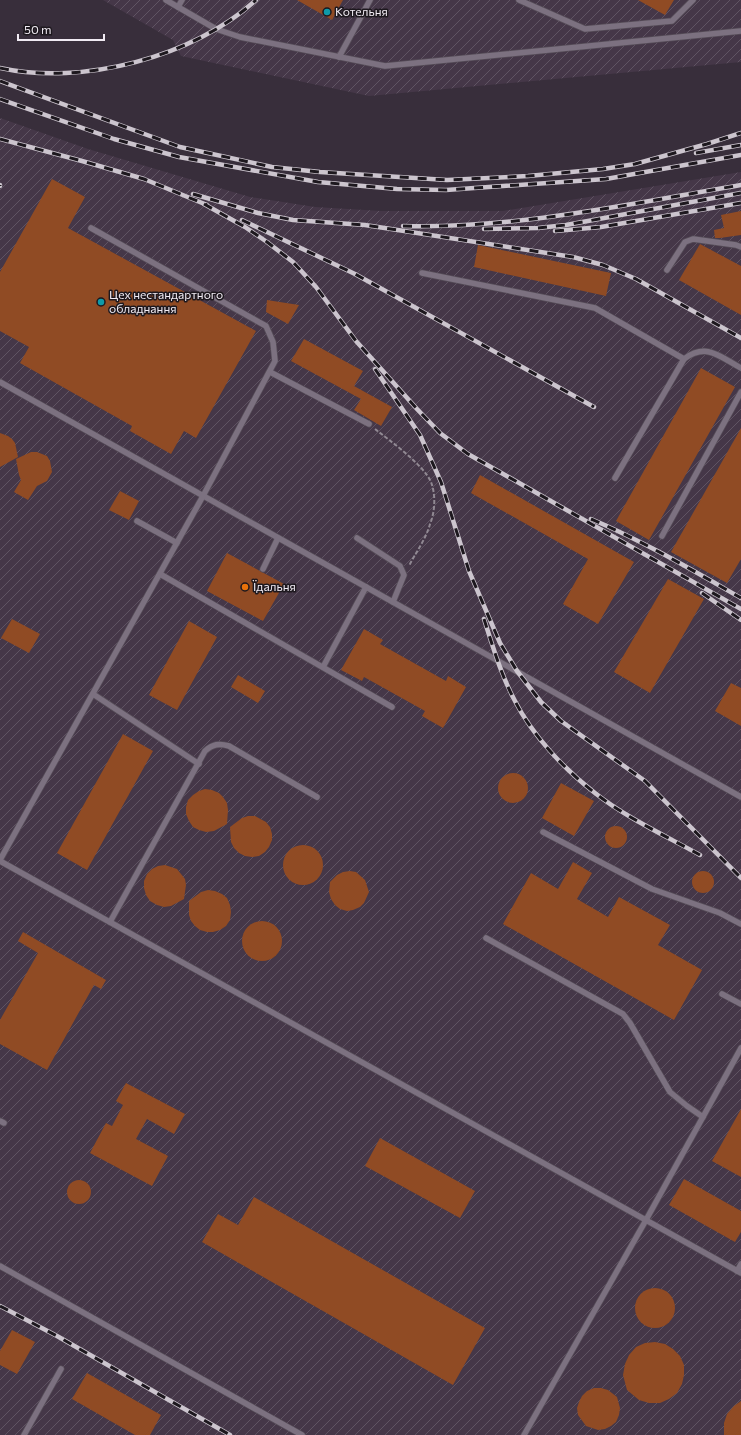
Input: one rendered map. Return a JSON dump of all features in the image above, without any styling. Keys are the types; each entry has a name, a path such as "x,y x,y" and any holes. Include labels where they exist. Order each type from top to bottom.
{"lane":[{"path":"166,0 216,29 240,37 385,66 741,31"},
{"path":"178,7 182,0"},
{"path":"339,57 370,0"},
{"path":"519,0 585,29 672,21 693,0"},
{"path":"91,228 266,326 273,342 275,361 203,496 0,861 739,1272 741,1264"},
{"path":"667,270 685,242 693,238 739,245"},
{"path":"422,273 595,308 684,359"},
{"path":"615,478 684,359 692,353 708,350 741,368"},
{"path":"270,372 369,424"},
{"path":"0,382 741,797"},
{"path":"662,536 741,392"},
{"path":"137,521 177,543"},
{"path":"263,568 278,538"},
{"path":"357,538 400,566 404,575 393,602"},
{"path":"160,574 392,707"},
{"path":"323,667 366,587"},
{"path":"93,694 199,764"},
{"path":"110,922 205,751 212,745 221,743 229,746 317,797"},
{"path":"543,832 652,890 720,913 741,924"},
{"path":"486,938 623,1014 630,1023 670,1092 703,1117"},
{"path":"722,994 741,1004"},
{"path":"524,1435 740,1052"},
{"path":"0,1266 302,1435"},
{"path":"25,1435 61,1369"}],"path":[{"path":"369,424 406,454 423,471 431,482 434,497 434,510 430,526 404,575"}],"shaded area":[{"path":"103,0 741,0 741,62 369,96 181,56 173,40"},
{"path":"0,118 88,149 250,197 315,207 381,211 503,211 741,172 741,1435 0,1435"}],"building":[{"name":"Котельня","path":"297,0 343,0 332,20"},
{"path":"638,0 674,0 665,15"},
{"name":"Цех нестандартного обладнання","path":"52,179 85,197 68,228 256,331 196,438 184,431 171,454 130,431 132,426 20,363 29,347 0,331 0,272"},
{"path":"741,211 741,235 715,238 714,230 724,228 721,215"},
{"path":"700,244 741,266 741,315 679,280"},
{"path":"478,245 611,273 606,296 474,267"},
{"path":"267,300 299,305 288,324 266,312"},
{"path":"304,339 363,371 354,386 392,407 381,426 354,410 361,399 291,361"},
{"path":"701,368 735,387 649,540 616,521"},
{"path":"741,428 741,559 727,583 671,552"},
{"path":"0,433 8,436 15,443 18,457 0,467"},
{"path":"31,452 37,452 47,456 50,461 52,472 47,481 37,486 28,500 14,492 21,480 16,459"},
{"path":"480,475 634,562 598,624 563,604 588,559 471,493"},
{"path":"120,491 139,501 129,520 109,510"},
{"name":"Їдальня","path":"227,553 284,584 263,621 207,591"},
{"path":"668,579 704,599 650,693 614,672"},
{"path":"12,619 40,634 29,653 1,638"},
{"path":"189,621 217,637 177,710 149,695"},
{"path":"364,629 383,640 380,644 446,681 448,676 466,687 443,728 422,716 425,711 364,677 362,681 341,670"},
{"path":"238,675 265,691 258,703 231,687"},
{"path":"731,683 741,688 741,726 715,711"},
{"path":"123,734 153,751 87,870 57,853"},
{"path":"513,773 524,777 528,788 524,799 513,803 502,799 498,788 502,777"},
{"path":"561,783 594,801 574,836 542,818"},
{"path":"205,789 219,793 227,803 228,810 227,824 214,831 206,832 193,827 186,814 188,800 199,791"},
{"path":"255,816 266,822 270,827 272,834 272,840 269,847 259,856 245,856 239,853 231,842 230,827 242,818"},
{"path":"616,826 624,829 627,837 624,845 616,848 608,845 605,837 608,829"},
{"path":"303,845 311,847 317,851 321,857 323,865 321,873 317,879 311,883 303,885 295,883 289,879 285,873 283,865 285,857 289,851 295,847"},
{"path":"573,862 592,873 577,899 608,917 619,897 670,925 658,945 702,970 674,1020 503,924 531,873 558,889"},
{"path":"165,865 177,869 185,879 186,885 184,899 171,906 164,907 150,901 146,895 144,881 147,874 152,869"},
{"path":"350,871 356,872 365,880 369,892 364,903 360,907 347,911 340,909 335,905 329,892 330,882 337,875"},
{"path":"703,871 711,874 714,882 711,890 703,893 695,890 692,882 695,874"},
{"path":"208,890 215,891 227,898 231,912 230,920 226,926 213,932 200,930 191,921 189,915 189,901 201,892"},
{"path":"266,921 273,924 279,930 282,941 281,949 273,958 266,961 258,961 251,958 243,949 242,937 245,930 254,922"},
{"path":"23,932 106,980 101,989 94,985 47,1070 0,1044 0,1020 38,953 18,941"},
{"path":"126,1083 185,1114 174,1134 147,1119 136,1139 168,1156 152,1186 90,1153 106,1123 112,1126 123,1105 116,1101"},
{"path":"741,1109 741,1177 712,1161"},
{"path":"380,1138 475,1191 460,1218 365,1166"},
{"path":"684,1179 741,1211 741,1232 735,1242 669,1205"},
{"path":"79,1180 87,1184 91,1192 87,1200 79,1204 71,1200 67,1192 71,1184"},
{"path":"254,1197 485,1328 453,1385 202,1242 218,1214 238,1225"},
{"path":"659,1288 666,1291 672,1297 675,1308 674,1316 666,1325 659,1328 651,1328 644,1325 636,1316 635,1304 638,1297 647,1289"},
{"path":"12,1330 35,1342 17,1374 0,1365 0,1351"},
{"path":"655,1342 665,1344 680,1356 684,1365 684,1375 682,1384 677,1393 660,1403 649,1403 639,1400 627,1390 623,1375 625,1364 629,1355 636,1347 645,1343"},
{"path":"87,1373 161,1415 150,1435 135,1435 72,1399"},
{"path":"594,1388 608,1390 617,1397 620,1408 616,1422 605,1429 598,1430 586,1426 578,1415 577,1408 582,1396 587,1391"},
{"path":"741,1401 741,1435 724,1435 724,1423 727,1414"}],"railway":[{"path":"0,68 32,73 66,73 101,69 136,62 169,51 201,37 231,20 256,0"},
{"path":"0,81 180,147 272,167 320,172 447,180 528,176 603,169 635,164 741,133"},
{"path":"0,99 114,139 179,157 318,182 397,189 446,190 606,179 741,155"},
{"path":"0,139 144,179 207,205"},
{"path":"696,153 741,145"},
{"path":"403,226 488,224 573,214 741,185"},
{"path":"484,229 538,228 566,225 741,193"},
{"path":"193,194 258,213 293,220 365,225 573,257 603,265 636,279 741,338"},
{"path":"555,231 601,227 741,203"},
{"path":"204,204 245,227 293,262 316,287 356,341 440,433 468,454 741,609"},
{"path":"242,220 355,274 594,407"},
{"path":"375,369 420,435 441,482 469,571 500,643 517,671 541,702 561,721 645,781 741,878"},
{"path":"591,519 686,566 741,598"},
{"path":"702,593 741,620"},
{"path":"484,619 510,691 522,714 550,751 572,774 607,802 632,818 700,855"},
{"path":"0,1306 57,1336 230,1435"}],"place":[{"name":"Котельня","path":"327,12"},
{"name":"Цех нестандартного обладнання","path":"101,302"},
{"name":"Їдальня","path":"245,587"}]}
